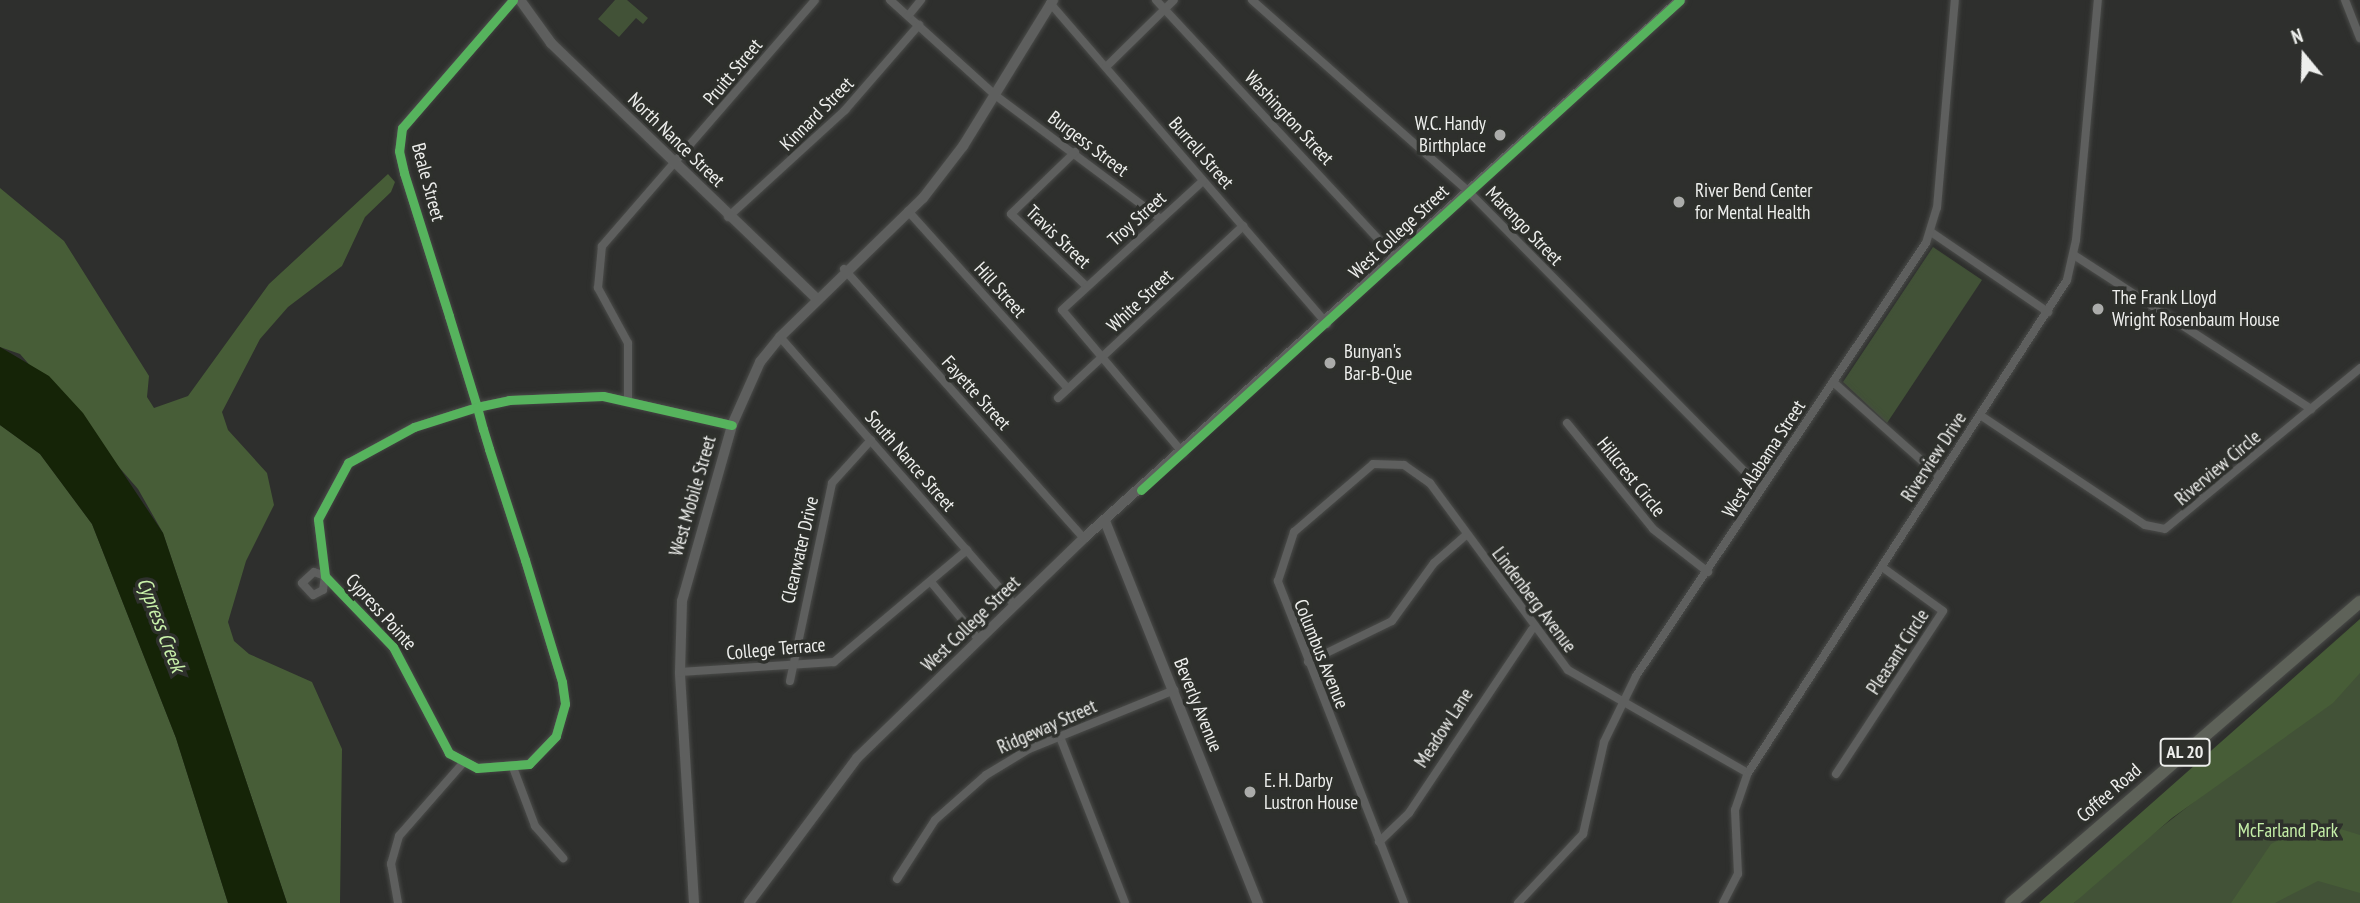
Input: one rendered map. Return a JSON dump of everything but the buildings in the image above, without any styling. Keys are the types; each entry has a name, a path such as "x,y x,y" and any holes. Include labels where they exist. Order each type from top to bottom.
{"main road":[{"name":"Coffee Road","path":"2011,903 2360,601"}],"street":[{"name":"Beale Street","path":"477,407 398,139 412,115 513,0"},
{"name":"North Nance Street","path":"520,0 551,43 816,298"},
{"name":"Pruitt Street","path":"628,400 628,343 598,288 595,266 602,246 815,0"},
{"name":"Burgess Street","path":"890,0 995,96 1075,152 1161,219"},
{"path":"908,16 921,0"},
{"name":"Washington Street","path":"1156,0 1397,259"},
{"path":"1106,67 1174,0"},
{"name":"Marengo Street","path":"1252,0 1468,191 1761,488"},
{"name":"West College Street","path":"749,903 856,758 1084,538 1327,324 1468,191 1680,0"},
{"name":"West Alabama Street","path":"1518,903 1583,834 1604,742 1622,705 1761,488 1931,232 1955,0"},
{"name":"Riverview Drive","path":"1723,903 1738,874 1735,810 1748,773 2048,312 2074,255 2098,0"},
{"path":"2345,0 2360,38"},
{"name":"Burrell Street","path":"1051,2 1327,324"},
{"name":"West Mobile Street","path":"694,903 680,672 682,601 732,425 760,362 780,337 844,269 908,211 963,146 1051,2"},
{"name":"Kinnard Street","path":"729,216 845,110 919,26"},
{"name":"Travis Street","path":"1075,152 1011,214 1086,286"},
{"name":"Troy Street","path":"1101,358 1062,310 1203,181"},
{"name":"Hill Street","path":"908,211 1068,389"},
{"name":"White Street","path":"1058,398 1243,226"},
{"path":"1931,232 2048,312"},
{"path":"2074,255 2311,410"},
{"name":"Fayette Street","path":"844,269 1084,538"},
{"name":"South Nance Street","path":"780,337 1016,605"},
{"path":"1101,358 1183,453"},
{"name":"Riverview Circle","path":"1980,415 2154,529 2176,524 2360,368"},
{"path":"1833,382 1940,477"},
{"name":"Cypress Pointe","path":"463,763 439,742 393,647 325,576 318,519 348,463 414,427 477,407 572,394 628,400 732,425"},
{"path":"398,903 391,864 398,836 463,763 514,770 550,746 565,693 477,407"},
{"name":"Hillcrest Circle","path":"1567,423 1653,529 1708,572"},
{"name":"Clearwater Drive","path":"790,681 790,667 832,483 871,440"},
{"name":"Lindenberg Avenue","path":"1394,463 1430,483 1532,629 1559,663 1622,705 1748,773"},
{"name":"Columbus Avenue","path":"1394,463 1355,474 1301,524 1283,550 1279,592 1404,903"},
{"name":"Beverly Avenue","path":"1105,522 1258,903"},
{"path":"1308,662 1392,621 1434,563 1466,535"},
{"name":"College Terrace","path":"680,672 790,667 834,662 853,652 967,550"},
{"name":"Pleasant Circle","path":"1836,774 1943,611 1882,567"},
{"path":"931,582 979,640"},
{"name":"Meadow Lane","path":"1379,842 1409,813 1532,629"},
{"name":"Ridgeway Street","path":"897,879 922,837 974,783 1060,737 1174,690"},
{"path":"1060,737 1125,903"},
{"path":"514,770 535,826 563,858"}],"green space":[{"path":"615,0 627,0 648,18 643,24 636,18 619,37 598,19"},
{"path":"1933,247 1982,280 1887,423 1843,382"},
{"name":"McFarland Park","path":"2360,672 2360,903 2074,903 2099,876"}],"shaded area":[{"path":"388,174 395,182 391,192 365,217 342,266 288,307 260,339 222,412 228,430 267,473 274,505 246,561 228,622 234,641 249,654 312,682 342,749 340,903 287,903 163,533 138,489 20,354 0,347 0,188 64,241 149,376 147,397 154,408 188,396 269,284"},
{"path":"0,425 40,454 92,524 176,738 228,903 0,903"},
{"path":"2360,619 2360,673 2333,703 2172,818 2074,903 2039,903"},
{"path":"2315,821 2360,835 2360,893 2318,881 2275,903 2231,903 2271,844"}],"water":[{"name":"Cypress Creek","path":"0,347 49,376 83,413 163,533 287,903 228,903 176,738 92,524 40,454 0,425"}],"cycle path":[{"path":"513,0 402,128 399,151 404,173 449,316 477,407 489,449 525,560 562,682 565,704 556,736 529,764 477,768 449,753 393,647 325,576 318,519 348,463 414,427 477,407 509,400 603,396 732,425"},
{"path":"1141,490 1680,0"}],"place":[{"name":"W.C. Handy Birthplace","path":"1500,135"},
{"name":"River Bend Center for Mental Health","path":"1679,202"},
{"name":"The Frank Lloyd Wright Rosenbaum House","path":"2098,309"},
{"name":"Bunyan's Bar-B-Que","path":"1330,363"},
{"name":"E. H. Darby Lustron House","path":"1250,792"}]}
